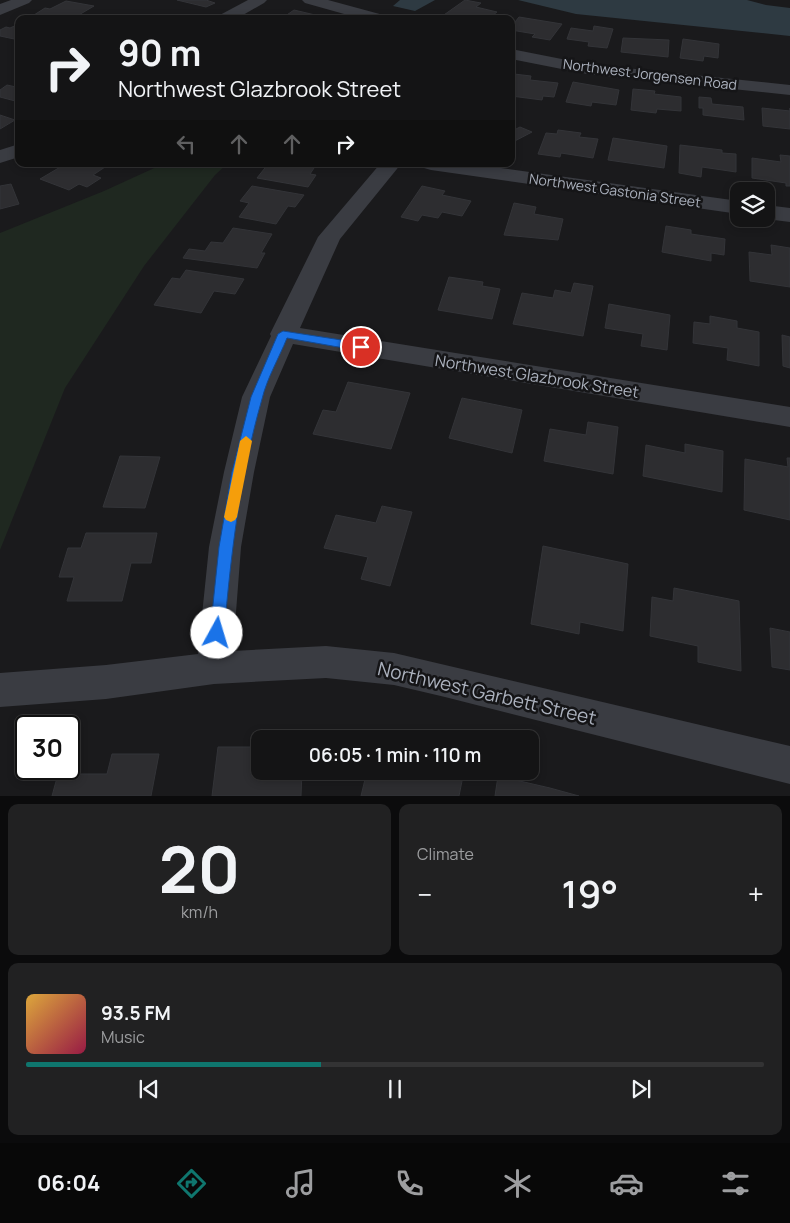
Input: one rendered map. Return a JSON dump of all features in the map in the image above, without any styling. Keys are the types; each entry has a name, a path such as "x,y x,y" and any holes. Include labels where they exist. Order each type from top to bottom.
{"street":[{"path":"0,10 24,0"},
{"path":"231,15 259,0"},
{"path":"310,0 366,15"},
{"name":"Northwest Jorgensen Road","path":"515,55 587,69 790,90"},
{"path":"0,157 15,151"},
{"path":"214,668 225,547 256,397 283,334 329,237 388,167"},
{"name":"Northwest Gastonia Street","path":"452,167 730,207"},
{"path":"775,213 790,215"},
{"name":"Northwest Glazbrook Street","path":"283,334 790,417"},
{"name":"Northwest Garbett Street","path":"0,690 106,682 214,668 326,662 394,669 790,765"}],"shaded area":[{"path":"400,0 435,0 415,11 393,6"},
{"path":"518,0 747,0 790,8 790,36 576,14"},
{"path":"156,167 224,167 215,175 144,266 65,388 0,550 0,233 104,191"}],"building":[{"path":"177,0 206,0 215,3 206,7"},
{"path":"465,0 481,3 476,7 497,12 493,15 444,15"},
{"path":"66,1 94,6 79,15 34,15 45,8 50,9"},
{"path":"294,10 315,15 287,15"},
{"path":"519,17 562,24 550,40 532,37 535,34 515,31 515,22"},
{"path":"15,26 15,39 0,36 0,30 6,27 10,28"},
{"path":"594,26 613,29 607,48 588,46 589,42 567,39 571,28 593,31"},
{"path":"623,38 669,40 668,57 621,52"},
{"path":"683,39 719,44 718,58 704,56 703,61 680,58"},
{"path":"515,74 531,76 530,80 558,83 554,97 543,96 542,100 515,97"},
{"path":"573,82 619,90 616,105 592,102 591,106 566,102"},
{"path":"7,85 15,87 15,101 0,97 0,90"},
{"path":"633,89 655,91 654,94 681,97 681,111 657,109 656,113 631,110"},
{"path":"699,97 711,98 712,104 743,107 744,120 703,115 703,108 699,108"},
{"path":"762,108 790,111 790,129 763,126"},
{"path":"0,115 15,120 0,129"},
{"path":"520,127 532,132 515,141 515,130"},
{"path":"558,130 581,133 579,137 598,139 593,158 561,153 560,157 538,154 546,133 557,134"},
{"path":"613,138 667,146 664,168 608,160"},
{"path":"680,145 722,150 722,153 736,154 736,172 702,167 701,177 679,173"},
{"path":"780,155 790,156 790,186 786,186 786,183 752,178 752,158 781,162"},
{"path":"60,167 105,167 93,175 101,178 87,187 79,184 69,190 40,179"},
{"path":"266,167 315,167 310,174 316,175 308,187 257,178"},
{"path":"11,184 19,204 0,209 0,186"},
{"path":"252,186 304,195 295,207 288,206 276,224 239,217 249,203 240,201"},
{"path":"422,186 445,191 442,195 471,201 462,216 442,212 438,218 422,215 418,221 401,217"},
{"path":"514,203 536,207 534,214 563,219 558,240 504,235"},
{"path":"666,226 691,230 691,234 725,239 724,255 711,253 711,261 662,252"},
{"path":"233,228 272,234 261,253 265,253 257,268 183,258 189,249 205,251 211,242 223,243"},
{"path":"771,245 790,248 790,287 750,281 749,252 772,255"},
{"path":"186,270 244,279 235,294 214,291 201,313 154,305 172,278 180,279"},
{"path":"449,277 483,282 482,286 500,289 492,319 438,310"},
{"path":"574,283 593,286 583,336 513,324 522,293 553,298 555,290 571,293"},
{"path":"609,304 670,315 667,350 641,346 643,334 605,328"},
{"path":"710,316 737,321 737,328 759,332 759,366 727,360 728,348 693,343 694,322 710,324"},
{"path":"782,335 790,337 790,368 783,366"},
{"path":"348,382 410,393 391,449 313,434 323,410 336,412"},
{"path":"462,398 522,410 512,453 449,438"},
{"path":"588,422 618,427 613,474 544,461 550,429 586,435"},
{"path":"685,444 723,451 722,492 643,476 646,445 685,453"},
{"path":"120,456 160,457 145,508 103,507"},
{"path":"787,458 790,458 790,520 744,510 745,459 788,467"},
{"path":"382,506 412,512 390,586 361,579 368,557 324,548 336,515 376,523"},
{"path":"86,533 157,533 151,563 131,563 122,601 67,601 74,577 59,577 68,548 81,548"},
{"path":"543,546 628,564 623,631 580,622 579,634 531,624"},
{"path":"674,588 739,601 741,671 698,662 698,646 650,636 652,597 673,601"},
{"path":"770,628 790,632 790,670 772,667"},
{"path":"218,747 251,747 251,780 302,780 301,796 212,796"},
{"path":"112,754 159,754 151,796 52,796 56,780 80,780 80,774 107,774"},
{"path":"365,780 462,780 459,796 361,796"},
{"path":"497,780 515,780 579,796 495,796"}],"slow traffic":[{"path":"231,517 246,441"}],"route":[{"path":"217,633 225,547 239,472 256,397 283,334 361,347"}]}
